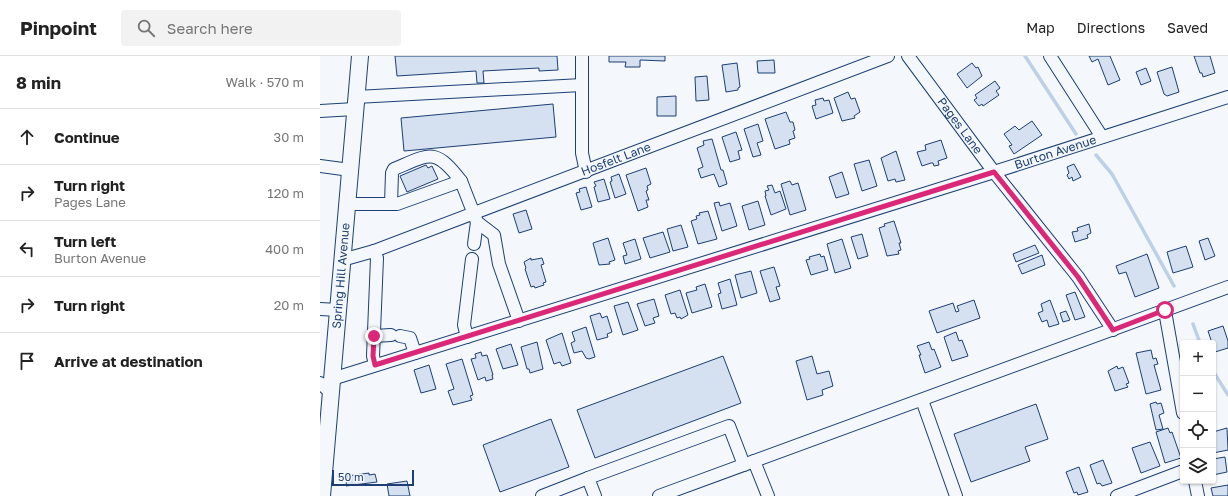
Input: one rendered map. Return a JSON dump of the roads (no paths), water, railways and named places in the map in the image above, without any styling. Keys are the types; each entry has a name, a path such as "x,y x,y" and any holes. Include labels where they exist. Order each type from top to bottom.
{"main road":[{"name":"Spring Hill Avenue","path":"322,496 322,458 328,385 338,310 360,56"}],"street":[{"path":"582,56 582,153 586,172"},
{"name":"Hosfelt Lane","path":"342,260 476,218 586,172 888,56"},
{"name":"Pages Lane","path":"908,56 994,172 1078,277 1113,330"},
{"path":"1050,56 1102,137"},
{"path":"320,110 355,103 582,85"},
{"name":"Burton Avenue","path":"328,385 375,365 994,172 1228,97"},
{"path":"391,204 392,173 394,168 425,156 440,158 449,166 460,181 476,218 494,235 499,264 519,321"},
{"path":"320,166 350,170"},
{"path":"347,204 397,204 460,181"},
{"path":"474,244 476,218"},
{"path":"374,251 377,258 373,356 375,365"},
{"path":"467,337 464,325 472,260"},
{"path":"660,496 1228,287"},
{"path":"320,309 338,310"},
{"path":"1165,310 1183,412"},
{"path":"374,336 396,336 410,338 415,353"},
{"path":"922,400 956,496"},
{"path":"542,496 729,426 768,496"},
{"path":"1117,496 1180,472"},
{"path":"588,478 595,496"},
{"path":"1196,484 1198,496"}],"waterway":[{"path":"1025,56 1076,134"},
{"path":"1096,155 1112,174 1174,286"},
{"path":"1193,324 1199,340"},
{"path":"1216,376 1228,395"}]}
